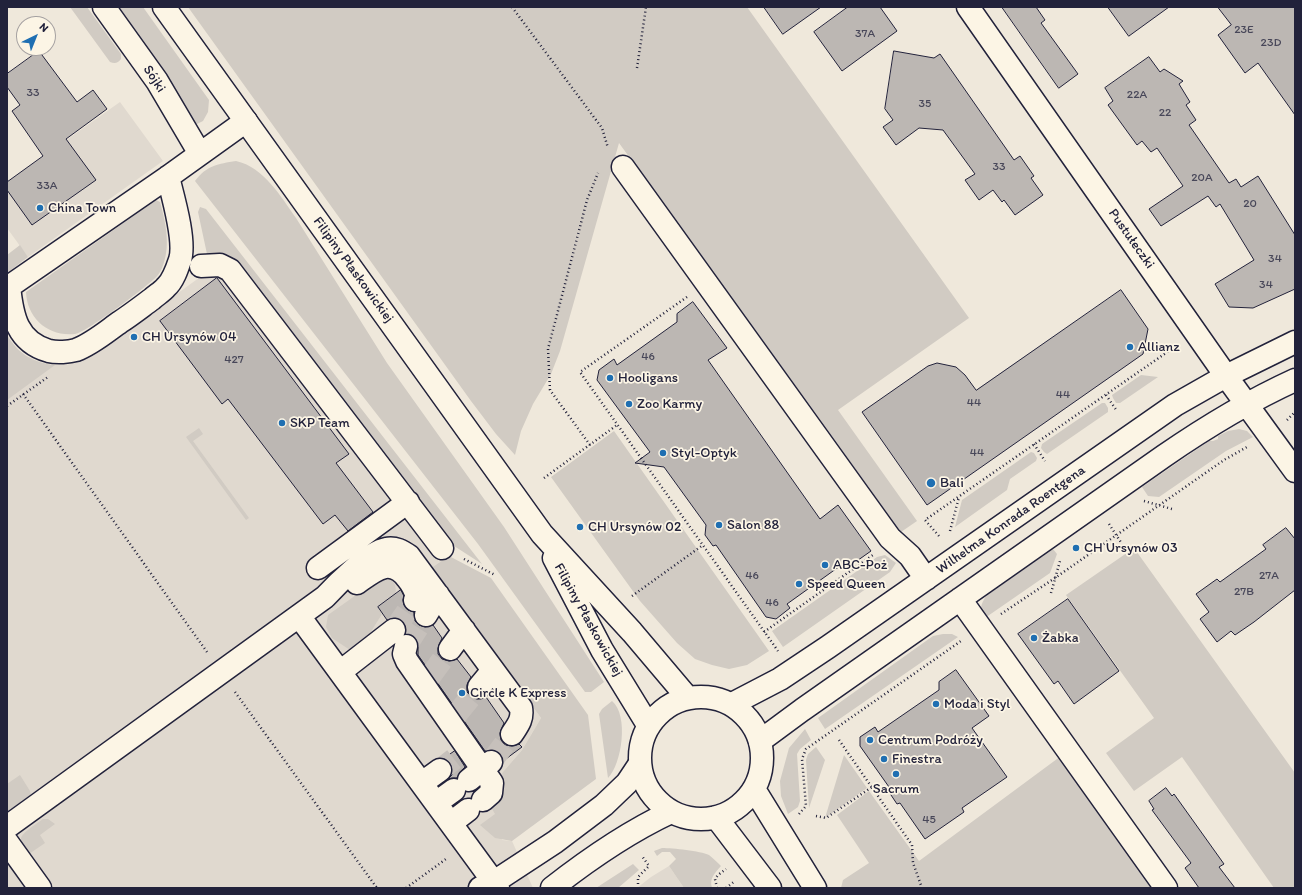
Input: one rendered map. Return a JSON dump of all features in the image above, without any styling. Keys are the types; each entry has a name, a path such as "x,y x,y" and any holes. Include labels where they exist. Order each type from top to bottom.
{"street":[{"name":"Sójki","path":"104,7 157,81 200,154"},
{"name":"Filipiny Płaskowickiej","path":"164,7 542,534 632,632 687,697"},
{"name":"Pustułeczki","path":"968,7 1226,376 1295,471"},
{"path":"168,177 178,221 181,246 180,259 167,287 87,345 74,350 52,352 43,349 22,334 12,309 8,287 168,177 246,121"},
{"path":"623,167 890,538 910,556 926,579"},
{"path":"201,266 220,265 230,270 442,548"},
{"name":"Wilhelma Konrada Roentgena","path":"732,704 780,679 828,647 1175,406 1226,376 1295,342"},
{"path":"760,741 802,710 1204,429 1247,404 1295,380"},
{"path":"318,568 408,502"},
{"name":"Filipiny Płaskowickiej","path":"542,534 602,650 648,725"},
{"path":"7,827 300,616 325,597 342,579 375,554 389,548 397,549 409,556 521,708 522,718 512,734"},
{"path":"325,597 347,590 373,572 386,566 399,569 415,597 438,595"},
{"path":"960,599 1166,888"},
{"path":"300,616 466,844 490,886 555,842 604,805 627,783 639,765"},
{"path":"450,649 464,630"},
{"path":"340,672 374,645 395,632 404,656 427,682 454,719 454,759"},
{"path":"479,687 493,670"},
{"path":"703,696 718,698 732,704 747,716 757,732 760,741 763,758 760,774 754,789 738,807 716,817 693,819 671,812 659,803 650,792 643,779 639,765 641,744 648,725 659,712 672,703 687,697 703,696"},
{"path":"422,783 454,759"},
{"path":"451,823 491,793 493,786 474,775 454,759"},
{"path":"436,803 474,775"},
{"path":"754,789 815,888"},
{"path":"552,888 576,869 627,835 671,812"},
{"path":"716,817 770,888"},
{"path":"7,842 40,888"}],"path":[{"path":"512,7 602,128 609,148 606,154"},
{"path":"637,68 646,7"},
{"path":"590,445 550,390 548,349 587,200 601,167"},
{"path":"687,297 580,372 780,654"},
{"path":"939,536 925,520 1181,343"},
{"path":"23,394 377,888"},
{"path":"1106,395 1117,411"},
{"path":"544,478 617,425"},
{"path":"1034,444 1045,461"},
{"path":"998,617 1224,460 1251,445"},
{"path":"950,532 959,496"},
{"path":"1106,521 1122,544"},
{"path":"629,598 703,545"},
{"path":"442,548 495,575"},
{"path":"764,632 878,551"},
{"path":"796,816 802,812 806,806 802,759 806,750 962,641"},
{"path":"839,740 912,845 913,863 922,888"},
{"path":"816,816 826,818 872,787"},
{"path":"406,888 466,844"},
{"path":"638,888 638,877 649,866 639,852"},
{"path":"717,888 715,879 728,867"},
{"path":"726,888 738,879"}],"shaded area":[{"path":"70,7 87,7 121,54 121,59 119,61 115,63 110,62"},
{"path":"116,7 143,7 209,100 208,112 203,121 197,124 191,122"},
{"path":"188,7 747,7 969,318 838,410 917,521 901,532 900,531 619,143 560,351 551,374 533,404 521,431 515,455 496,434 471,401"},
{"path":"120,102 163,161 28,257 7,228 7,182"},
{"path":"236,161 255,169 271,184 284,201 387,363 504,527 604,682 591,692 585,692 478,544 195,181 208,168 218,164"},
{"path":"156,200 160,202 167,235 165,260 157,276 114,310 81,332 75,334 65,334 48,329 41,324 30,310 26,292"},
{"path":"200,207 206,209 482,564 451,544 366,439 228,255 203,275 207,254 198,212"},
{"path":"20,245 28,257 7,273 7,255"},
{"path":"228,255 366,439 451,544 449,556 431,568 541,718 522,750 502,773 504,787 495,814 502,840 512,841 533,888 7,888 7,335 18,350 26,356 44,364 71,364 85,360 203,275"},
{"path":"7,335 11,342 21,352 33,360 55,365 7,400"},
{"path":"1141,375 1158,377 1120,403 1116,403 1112,395"},
{"path":"1102,403 1105,403 1108,408 1108,412 1047,454 1044,452 1041,448 1042,444"},
{"path":"199,428 203,434 193,441 249,518 246,520 186,437"},
{"path":"1239,429 1247,431 1253,437 1226,451 1159,497 1148,496 1142,487 1209,441 1218,439 1218,436 1228,431"},
{"path":"614,431 769,651 747,665 729,669 712,665 695,659 677,643 640,601 551,477"},
{"path":"1031,452 1034,453 1037,458 1036,461 1010,479 1007,490 955,527 962,500"},
{"path":"1134,548 1295,773 1295,888 1274,888 1182,757 1134,791 1106,753 1154,718 1066,595"},
{"path":"1053,549 1057,554 1050,573 982,620 981,607 986,596"},
{"path":"885,555 896,563 890,572 783,647 772,631 877,557"},
{"path":"449,556 491,578 588,715 596,779 512,841 495,838 480,825 495,814 491,807 501,794 504,787 502,773 522,750 541,718 431,568"},
{"path":"380,578 393,581 396,594 378,607 382,614 360,649 350,650 332,638 326,627 328,615"},
{"path":"952,634 958,637 825,729 818,718 933,636"},
{"path":"612,701 621,717 622,740 617,762 608,778 599,714 602,709"},
{"path":"805,729 811,740 800,749 797,754 800,801 798,807 788,814 781,796 780,781 789,748"},
{"path":"816,747 825,760 809,808 806,760 808,754"},
{"path":"844,755 867,788 825,818"},
{"path":"1061,756 1156,888 841,888 843,880 869,863 837,815 869,791 919,861"},
{"path":"20,775 30,791 31,796 7,813 7,784"},
{"path":"43,819 48,819 55,824 40,835 45,843 29,854 21,839 27,831"},
{"path":"662,848 693,851 709,855 721,866 712,878 712,888 684,888 669,866 676,859 670,852 662,852 657,856 654,851"},
{"path":"633,864 639,870 618,888 596,888"},
{"path":"669,866 684,888 637,888 651,877"}],"building":[{"path":"764,7 821,7 783,34"},
{"path":"848,7 880,7 897,31 842,71 814,32"},
{"path":"1002,7 1036,7 1045,20 1041,23 1078,74 1059,88"},
{"path":"1108,7 1169,7 1129,36"},
{"path":"1218,7 1295,7 1295,115 1258,63 1245,73 1218,35 1231,25"},
{"path":"894,51 934,58 940,54 1014,160 1020,156 1034,176 1031,178 1043,195 1015,215 1004,200 1002,202 993,190 979,200 965,180 975,174 943,130 919,128 896,145 883,127 893,120 885,109"},
{"path":"32,56 43,56 77,102 93,90 107,109 66,139 96,180 32,225 7,190 7,182 43,156 12,111 20,105 7,87 7,74"},
{"path":"1149,57 1160,72 1164,69 1183,81 1179,84 1190,102 1186,105 1196,120 1189,125 1229,183 1236,179 1241,187 1258,176 1295,235 1295,289 1253,308 1229,307 1215,284 1254,260 1220,204 1216,207 1208,196 1161,226 1149,209 1183,186 1157,148 1151,152 1142,141 1137,145 1108,105 1113,101 1105,88"},
{"path":"217,278 349,454 336,463 373,512 348,531 335,515 323,524 228,399 222,404 160,321"},
{"path":"1121,290 1148,329 1143,354 927,505 862,412 928,366 937,363 956,367 965,375 976,390"},
{"path":"693,302 727,348 708,360 820,519 838,505 871,551 854,563 847,561 787,604 790,608 776,619 766,617 716,545 713,546 705,535 706,525 664,467 635,463 650,452 597,380 599,370 614,359 617,365 677,322 677,314"},
{"path":"1286,528 1295,539 1295,590 1235,635 1231,631 1217,642 1200,619 1209,612 1196,594 1217,579 1220,582 1266,549 1263,545"},
{"path":"401,590 404,596 404,605 408,610 414,612 415,621 419,625 425,627 433,625 442,638 438,648 438,654 442,659 449,661 457,659 471,677 467,685 467,692 477,699 486,697 504,723 500,733 501,740 505,745 512,746 519,744 522,747 503,761 501,754 496,750 485,751 418,655 418,642 414,637 406,634 404,622 393,618 387,620 378,607"},
{"path":"1068,599 1119,671 1074,704 1058,681 1054,684 1018,634"},
{"path":"956,670 989,716 972,728 1007,777 962,808 964,812 925,839 900,803 897,804 887,789 889,787 860,746 860,737 875,727 878,732 939,690 939,682"},
{"path":"455,751 465,767 457,778 448,779 452,775 452,768 450,762 445,758"},
{"path":"1166,788 1172,796 1174,794 1224,864 1219,867 1235,888 1199,888 1185,868 1191,863 1152,810 1154,809 1149,801"}],"tunnel":[{"path":"394,630 415,600"},
{"path":"406,646 426,615"},
{"path":"429,678 450,649"},
{"path":"456,715 479,687"},
{"path":"491,762 512,734"},
{"path":"440,770 454,759"}],"place":[{"name":"China Town","path":"40,208"},
{"name":"CH Ursynów 04","path":"134,337"},
{"name":"Allianz","path":"1130,347"},
{"name":"Hooligans","path":"610,378"},
{"name":"Zoo Karmy","path":"629,404"},
{"name":"SKP Team","path":"282,423"},
{"name":"Styl-Optyk","path":"663,453"},
{"name":"Bali","path":"931,483"},
{"name":"Salon 88","path":"719,525"},
{"name":"CH Ursynów 02","path":"580,527"},
{"name":"CH Ursynów 03","path":"1076,548"},
{"name":"ABC-Poż","path":"825,565"},
{"name":"Speed Queen","path":"799,584"},
{"name":"Żabka","path":"1034,638"},
{"name":"Circle K Express","path":"462,693"},
{"name":"Moda i Styl","path":"936,704"},
{"name":"Centrum Podróży","path":"870,740"},
{"name":"Finestra","path":"884,759"},
{"name":"Sacrum","path":"896,774"}]}
